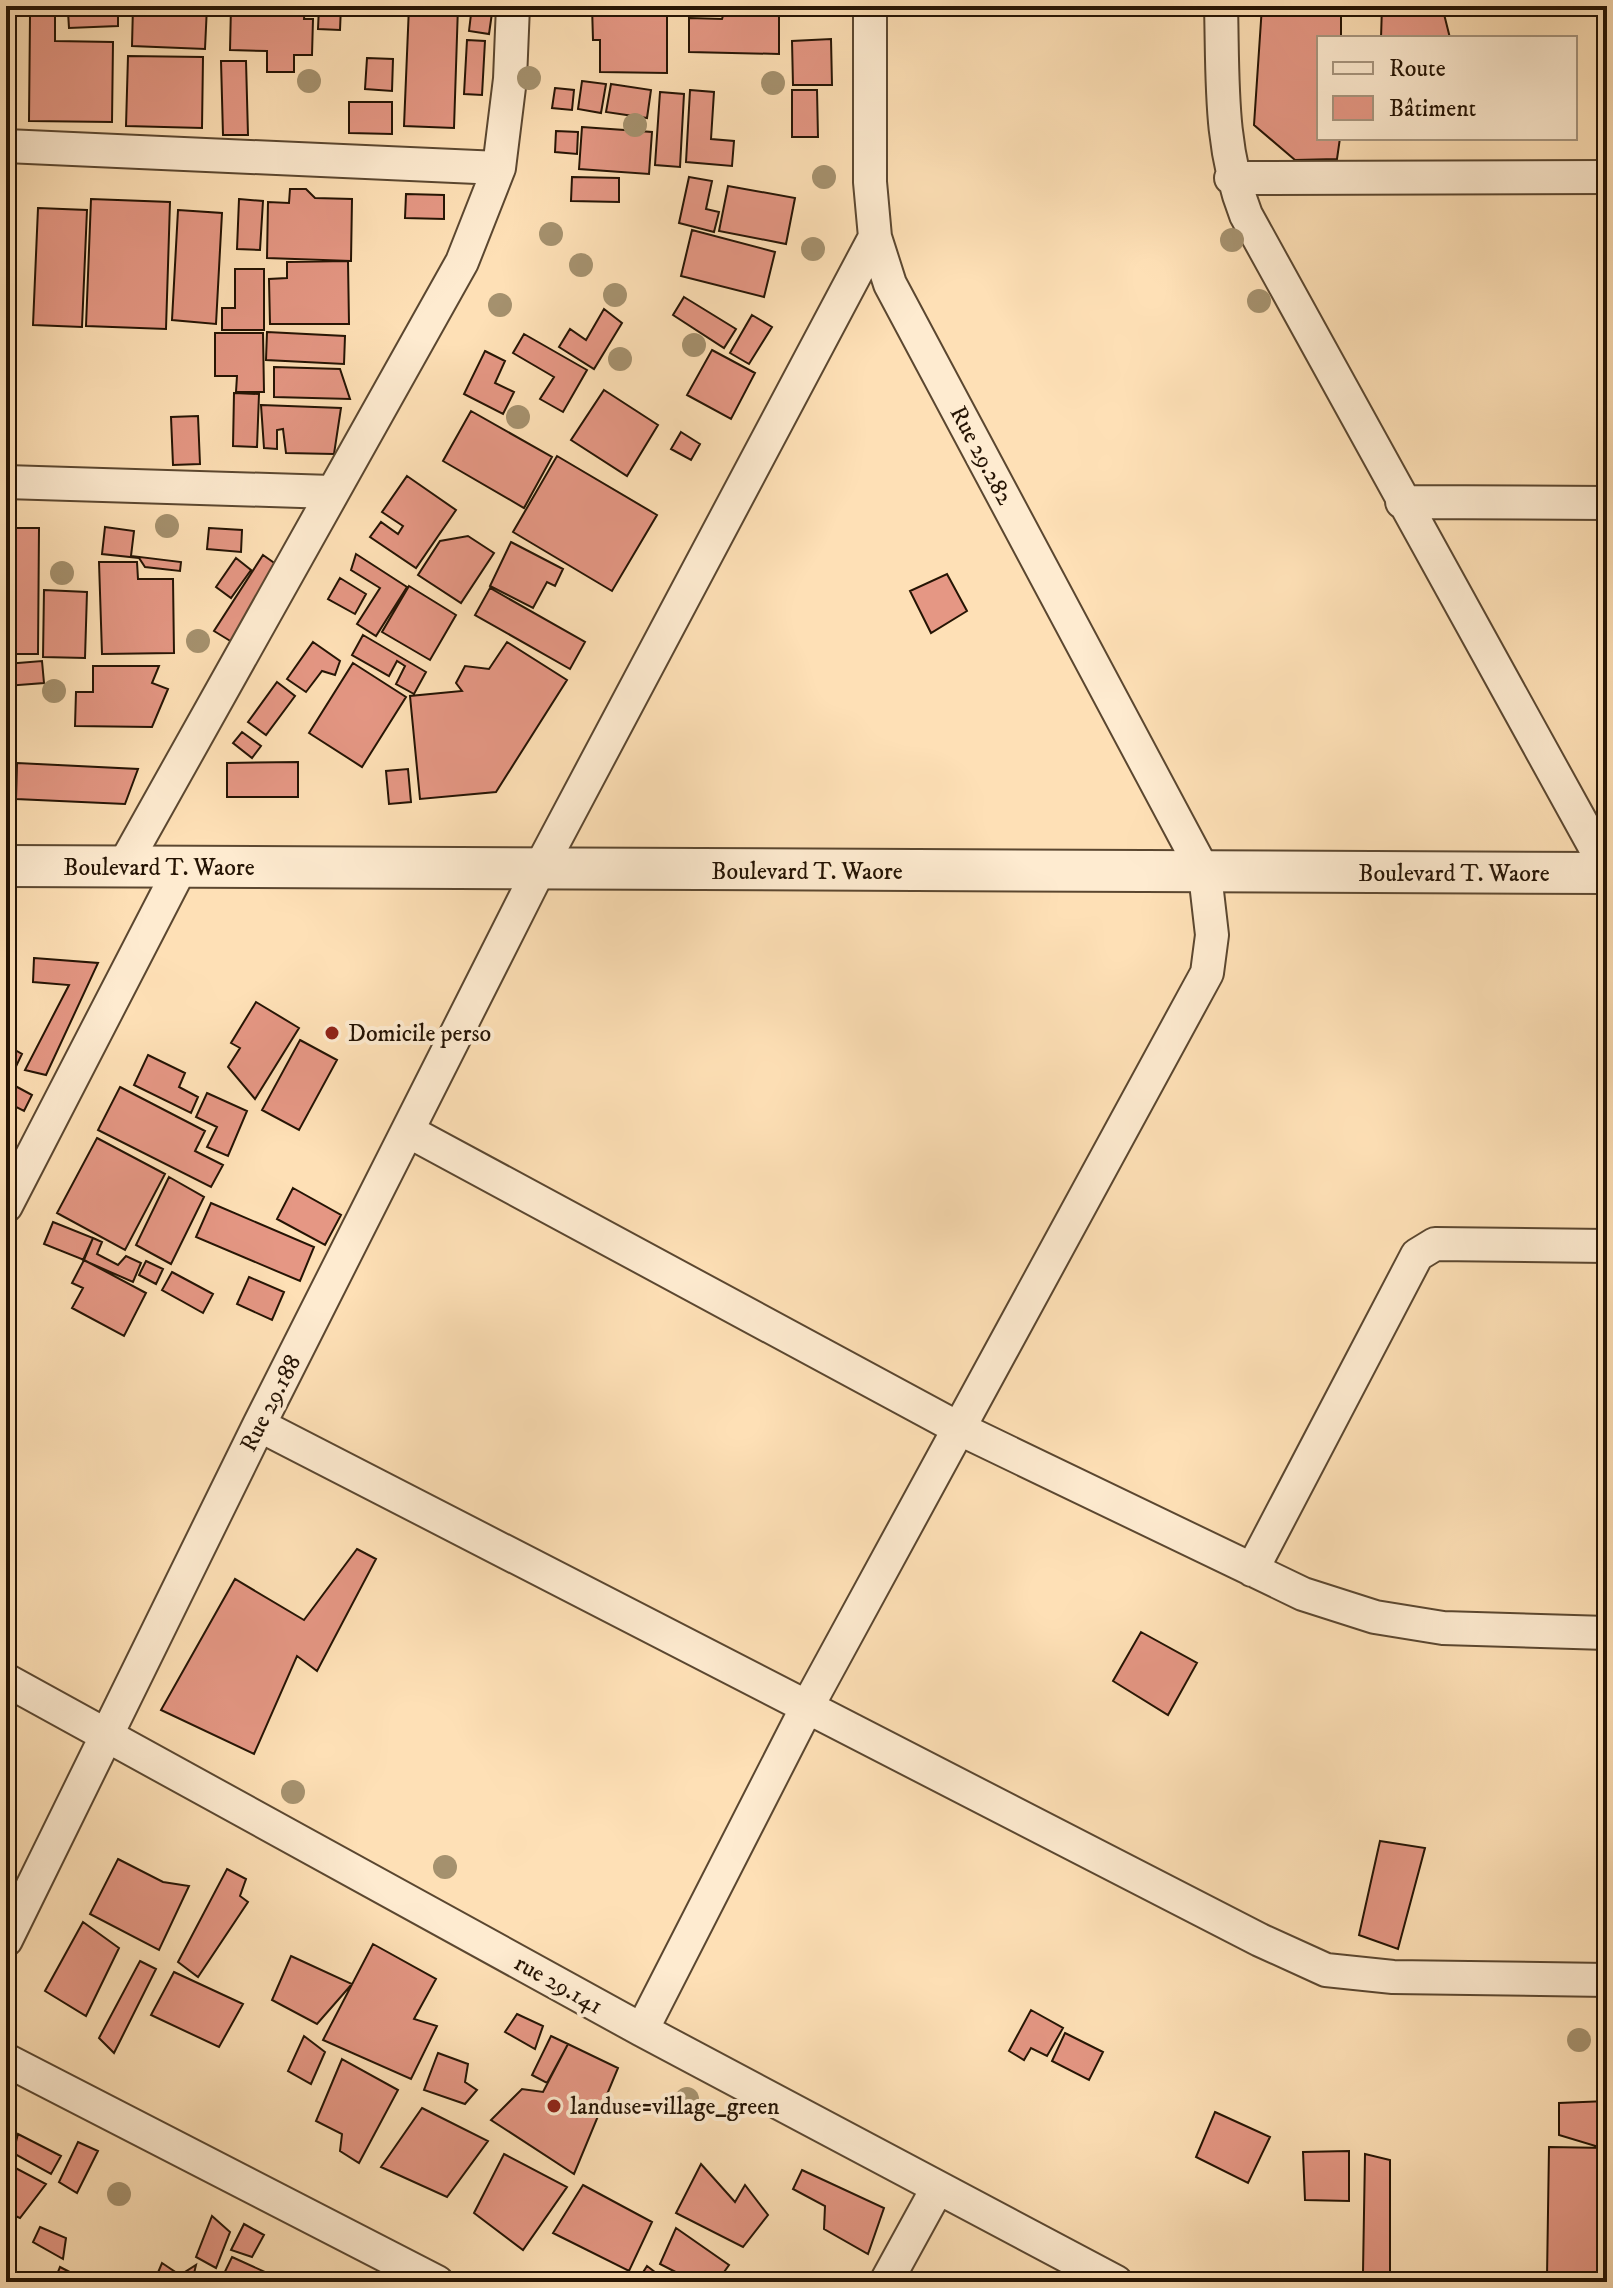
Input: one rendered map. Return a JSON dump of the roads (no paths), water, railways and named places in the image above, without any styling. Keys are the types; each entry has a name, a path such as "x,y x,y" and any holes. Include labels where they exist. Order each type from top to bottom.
{"street":[{"path":"123,867 462,262 499,168 510,79 513,6"},
{"name":"Rue 29.282","path":"870,6 870,182 875,237 890,284 1205,874"},
{"path":"1221,6 1224,134 1231,178 1246,215 1607,871"},
{"path":"6,146 499,168"},
{"path":"1231,178 1607,177"},
{"name":"Rue 29.188","path":"6,1940 106,1732 540,868 875,237"},
{"path":"6,482 332,492"},
{"path":"1402,502 1607,503"},
{"name":"Boulevard T. Waore","path":"6,866 1205,874 1607,871"},
{"path":"6,1206 181,867"},
{"path":"642,2030 806,1709 1207,973 1212,935 1205,874"},
{"path":"408,1131 958,1428 1303,1594 1375,1617 1443,1628 1607,1633"},
{"path":"1252,1570 1417,1255 1435,1244 1607,1246"},
{"path":"259,1425 806,1709 1260,1940 1326,1970 1393,1977 1607,1980"},
{"name":"rue 29.141","path":"6,1680 106,1732 642,2030 1116,2282"},
{"path":"6,2060 437,2282"},
{"path":"886,2282 937,2189"}],"place":[{"name":"Domicile perso","path":"332,1033"},
{"name":"landuse=village_green","path":"554,2106"}]}
